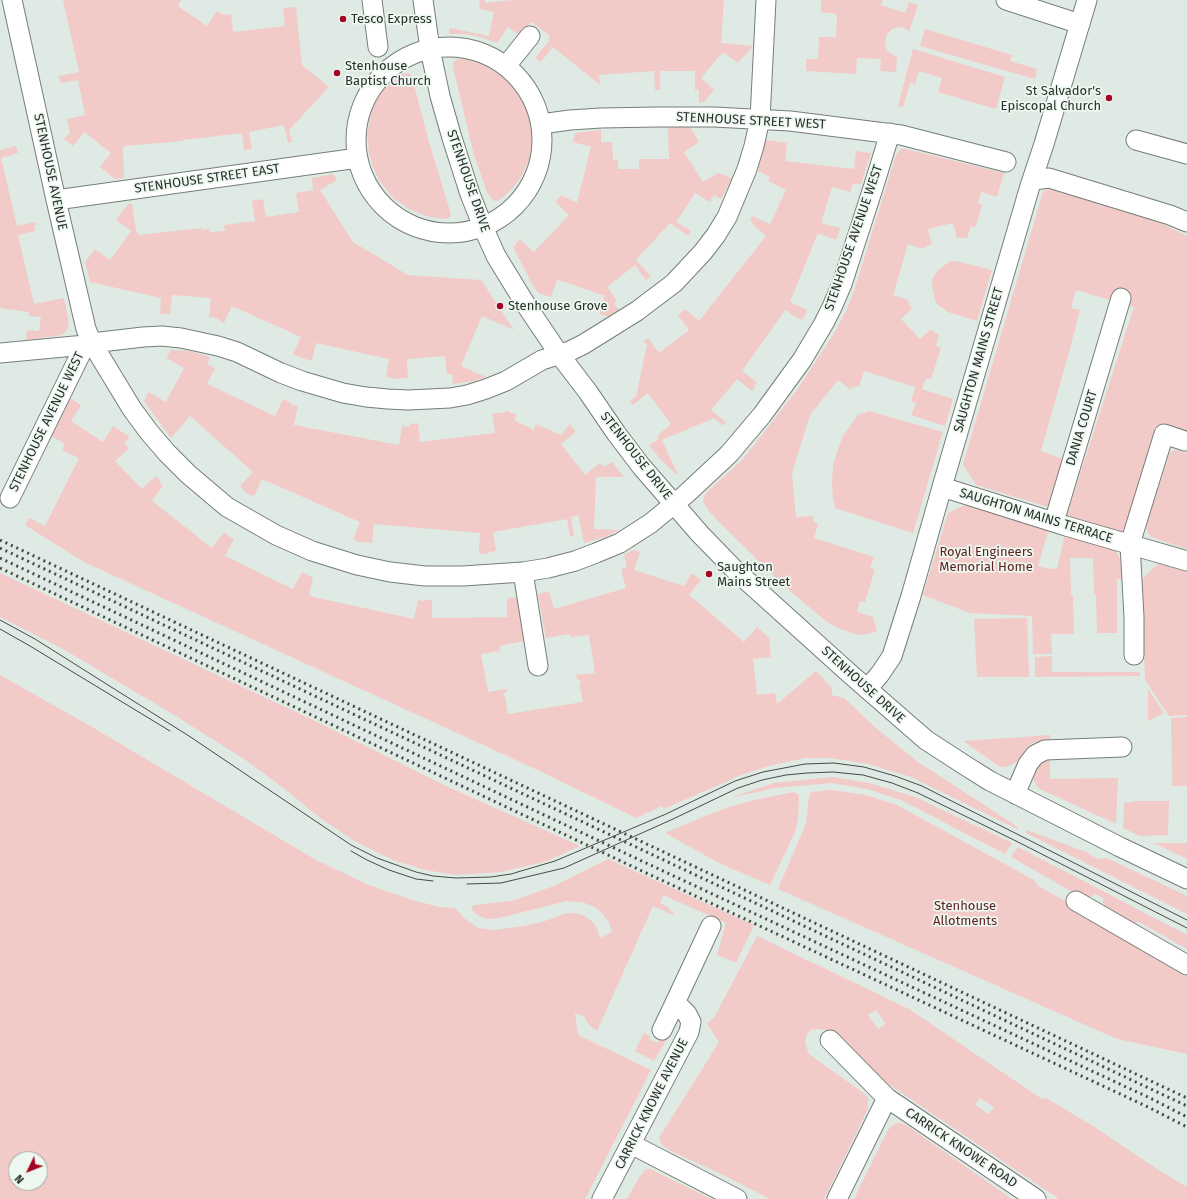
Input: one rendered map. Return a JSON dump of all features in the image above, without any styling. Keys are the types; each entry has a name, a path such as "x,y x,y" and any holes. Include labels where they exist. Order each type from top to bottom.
{"street":[{"name":"STENHOUSE AVENUE","path":"12,0 86,329 88,344"},
{"path":"372,0 378,47"},
{"name":"STENHOUSE DRIVE","path":"423,0 430,49 440,96 470,194 496,256 559,354 597,406 633,455 700,534 736,571 867,690 926,740 966,766 1014,794 1187,879"},
{"path":"0,353 88,344 143,336 181,338 201,341 236,352 281,373 322,388 366,397 408,400 450,398 467,395 486,389 506,380 542,360 570,351 584,344 650,302 674,283 703,252 727,217 746,170 754,146 760,119 766,0"},
{"path":"1006,0 1080,24"},
{"name":"SAUGHTON MAINS STREET","path":"867,690 892,656 911,596 1030,186 1087,0"},
{"path":"506,66 530,36"},
{"path":"455,47 467,49 490,56 506,66 520,79 527,89 541,124 542,147 538,170 533,181 520,200 512,208 493,222 483,227 446,233 422,229 399,218 385,207 372,193 366,182 358,158 356,145 358,123 360,112 369,92 383,75 395,64 409,56 430,49 455,47"},
{"name":"STENHOUSE STREET WEST","path":"541,124 601,118 714,117 790,121 890,133 1006,162"},
{"name":"STENHOUSE AVENUE WEST","path":"10,498 88,344 132,409 167,452 188,474 227,507 276,535 297,545 325,556 357,565 390,572 442,576 523,572 548,568 575,561 596,553 620,542 651,523 729,454 762,415 802,360 824,323 842,284 890,133"},
{"path":"1136,140 1187,154"},
{"name":"STENHOUSE STREET EAST","path":"56,200 358,158"},
{"path":"1033,180 1049,178 1170,215 1187,222"},
{"name":"DANIA COURT","path":"1054,522 1103,332 1121,298"},
{"name":"SAUGHTON MAINS TERRACE","path":"1134,655 1134,617 1130,544 1164,434 1185,441"},
{"name":"SAUGHTON MAINS TERRACE","path":"942,487 1187,561"},
{"path":"523,572 538,666"},
{"path":"1014,794 1028,764 1035,755 1045,750 1122,747"},
{"path":"1088,907 1187,965"},
{"path":"662,1030 711,926"},
{"name":"CARRICK KNOWE AVENUE","path":"602,1199 689,1032 690,1022 686,1014 674,1005"},
{"name":"CARRICK KNOWE ROAD","path":"830,1040 887,1098 1036,1199"},
{"path":"837,1199 887,1098"},
{"path":"631,1144 737,1199"}],"green space":[{"path":"63,0 181,0 178,6 207,26 217,11 224,15 231,14 233,32 285,26 283,8 296,7 302,65 329,87 289,130 292,142 288,143 284,125 249,132 252,149 244,150 242,133 183,141 124,146 124,178 115,179 100,167 111,153 84,132 73,146 64,139 70,133 67,119 85,115 78,80 60,83 59,76 79,72"},
{"path":"480,0 485,0 485,3 513,0 724,0 721,43 753,46 738,63 723,52 701,78 714,90 704,102 699,102 699,90 695,90 695,71 660,71 660,90 655,90 654,71 599,75 600,85 553,47 541,62 535,58 549,41 549,35 531,22 520,36 508,27 497,43 477,36 449,34 450,28 489,36 494,12 479,9"},
{"path":"821,0 883,0 881,5 905,13 909,2 918,5 909,31 899,27 892,29 886,36 885,44 887,51 897,57 896,72 880,71 881,59 857,58 856,74 806,71 806,59 818,59 819,37 836,37 837,14 821,12"},
{"path":"925,29 1012,55 1010,61 1037,69 1035,79 920,46"},
{"path":"913,49 1005,77 996,109 938,92 942,78 919,71 915,84 910,83 903,107 898,106"},
{"path":"457,59 465,59 480,63 509,81 518,92 528,114 532,136 531,151 528,162 522,175 514,186 498,201 494,201 487,192 474,155 453,67 453,63"},
{"path":"409,73 412,77 429,142 450,211 451,216 447,219 429,217 409,209 396,200 379,180 369,153 367,135 371,112 381,92 393,79 401,74"},
{"path":"668,127 690,127 699,142 684,152 703,182 718,173 732,178 721,199 714,195 710,202 695,193 676,222 691,231 688,236 670,223 636,260 651,276 646,280 635,265 607,287 617,301 614,304 620,311 609,317 599,314 605,296 562,281 557,280 551,297 538,293 513,247 520,239 534,252 569,215 555,202 561,195 577,203 591,147 573,142 575,133 601,130 601,142 612,142 613,160 618,160 618,169 639,169 639,159 669,159"},
{"path":"766,140 787,143 785,161 854,169 856,151 871,153 861,184 853,184 850,192 832,187 821,223 840,228 838,235 836,240 818,233 804,267 790,302 807,310 805,316 801,320 785,310 742,371 757,382 754,386 755,387 752,391 737,379 711,410 726,422 723,426 714,418 662,440 677,475 662,461 649,445 659,439 657,436 671,424 648,393 633,405 630,401 636,396 637,392 647,345 644,341 648,338 659,353 689,330 678,315 685,309 699,321 766,236 752,224 753,222 750,220 752,216 770,224 786,190 768,181 770,177 758,171"},
{"path":"16,146 18,153 1,158 17,226 35,222 36,225 34,226 35,231 18,235 34,304 64,298 69,323 67,330 62,335 26,340 27,330 39,331 41,317 29,316 29,312 0,308 0,150"},
{"path":"901,149 1004,173 997,197 981,192 978,203 982,204 979,216 975,227 971,226 967,238 957,238 953,223 928,229 932,245 926,246 923,249 908,244 893,295 908,300 912,309 901,319 920,339 931,329 935,333 939,334 936,346 941,348 931,379 926,378 922,389 953,399 945,426 911,415 916,403 911,401 915,387 864,371 859,386 852,387 851,390 838,380 810,415 792,473 796,517 813,516 814,522 818,524 814,538 874,557 870,568 875,569 865,602 860,601 857,612 873,617 877,631 863,635 837,628 827,622 782,584 717,520 703,501 706,493 743,459 797,390 835,332 847,309 855,288 896,155"},
{"path":"333,174 337,180 320,190 353,242 408,275 481,280 514,330 482,316 461,366 486,377 475,381 453,384 452,374 447,374 445,356 407,359 408,378 396,379 386,377 389,359 316,343 312,361 293,354 301,337 232,306 224,323 216,318 209,317 211,298 172,295 170,314 160,314 161,298 90,282 85,262 95,249 110,260 131,231 116,220 128,204 132,204 138,235 202,228 202,230 209,229 209,232 225,231 224,225 255,221 252,201 263,199 266,217 299,212 296,193 313,190 312,178"},
{"path":"1049,188 1086,198 1161,223 1187,236 1187,438 1159,429 1127,527 1123,531 1117,532 1067,515 1134,307 1076,290 1071,308 1080,310 1041,451 1069,461 1048,507 976,485 963,464 1043,192"},
{"path":"951,261 992,270 977,321 948,312 938,305 935,300 932,280 937,271"},
{"path":"171,350 189,351 210,357 207,364 215,368 207,384 275,416 283,399 291,403 291,405 298,406 294,425 399,445 402,426 410,427 410,424 418,423 420,442 495,433 492,414 506,412 505,410 517,415 514,420 534,430 536,424 561,435 570,424 576,432 561,444 585,475 600,463 604,467 612,462 624,477 596,477 594,529 619,530 605,537 584,543 578,515 571,517 574,536 570,537 567,519 493,532 496,551 489,552 488,554 479,553 480,533 374,524 372,543 359,542 353,539 360,522 262,479 254,496 246,493 240,486 253,472 190,416 171,438 144,401 148,392 166,402 184,368 166,358"},
{"path":"70,398 81,405 71,421 103,442 113,426 130,437 124,443 129,448 115,461 142,489 156,476 161,481 159,482 163,486 152,501 212,548 224,532 234,539 225,556 293,589 302,572 313,577 309,596 414,619 418,600 432,600 432,618 507,617 507,598 519,597 525,641 499,646 500,651 481,654 488,692 506,689 507,691 502,696 505,696 508,714 583,702 579,683 583,682 577,679 576,675 595,673 589,635 571,637 570,634 546,638 538,594 549,591 554,609 626,588 621,569 627,567 624,555 633,550 640,552 634,570 684,586 692,573 701,580 689,595 744,642 757,627 769,638 771,657 753,659 757,695 775,693 777,704 816,671 832,688 832,695 844,698 877,729 918,762 1018,827 1017,829 911,777 868,764 829,758 805,758 769,766 741,775 664,809 662,806 636,818 542,772 84,562 25,525 29,518 45,526 79,458 62,450 65,444 51,436"},
{"path":"869,411 943,432 913,533 835,508 832,482 833,465 837,452 843,436 858,415"},
{"path":"1187,449 1187,549 1150,536 1147,532 1146,526 1169,455 1172,451 1177,450 1186,453"},
{"name":"Royal Engineers Memorial Home","path":"969,503 1049,528 1038,566 1049,569 1057,568 1065,534 1116,551 1125,571 1123,579 1117,579 1117,633 1097,633 1093,558 1070,558 1074,634 1051,634 1052,654 1033,654 1032,616 970,613 923,595 948,513"},
{"path":"1159,563 1187,570 1187,715 1169,716 1145,680 1142,579"},
{"path":"0,573 313,720 448,787 580,846 547,861 501,872 457,875 425,870 393,860 356,842 320,818 247,761 176,716 63,649 0,617"},
{"path":"1027,618 1029,677 977,677 974,619"},
{"path":"1052,656 1052,672 1140,672 1140,676 1035,677 1035,657"},
{"path":"0,675 92,727 316,860 369,885 409,899 439,907 455,908 465,919 478,928 495,930 524,926 542,922 567,913 574,913 583,915 594,923 600,938 612,932 609,922 602,913 596,908 585,903 567,901 499,918 487,919 479,916 472,910 474,905 512,901 554,886 608,859 754,925 736,963 717,955 726,923 663,895 660,903 670,908 669,910 674,913 673,915 653,906 597,1031 589,1025 584,1016 575,1013 578,1035 651,1070 585,1199 0,1199"},
{"path":"1148,689 1164,713 1148,721"},
{"path":"1187,717 1187,786 1172,786 1171,718"},
{"path":"1050,735 1050,741 1039,741 1033,743 1027,747 1017,762 1006,767 1000,767 963,741"},
{"path":"1050,754 1050,779 1118,778 1116,824 1040,789 1036,785 1031,774 1032,769"},
{"path":"832,777 869,783 915,797 1012,843 1005,854 901,800 867,789 832,783 775,788 729,798 774,783"},
{"name":"Stenhouse Allotments","path":"831,790 866,795 897,805 1034,880 1038,886 1078,908 1079,915 1187,974 1187,1054 1117,1039 778,889 806,824 809,797 811,792"},
{"path":"794,792 799,795 798,819 795,832 770,885 719,863 665,833 732,806"},
{"path":"1135,801 1169,801 1168,835 1140,836 1123,828 1124,803"},
{"path":"1027,830 1086,852 1094,857 1100,859 1107,858 1187,896 1187,914 1026,833"},
{"path":"1154,843 1187,843 1187,859"},
{"path":"1018,847 1187,935 1187,949 1139,922 1133,924 1105,908 1103,898 1095,894 1091,897 1083,898 1011,857"},
{"path":"757,936 909,1009 1042,1099 1046,1098 1093,1126 1157,1169 1187,1187 1187,1199 1059,1199 869,1071 840,1036 827,1030 817,1029 811,1030 806,1037 805,1041 809,1054 865,1094 868,1098 868,1109 824,1199 770,1199 669,1150 662,1145 659,1138 719,1042 707,1024 715,1016","holes":["876,1010 886,1024 878,1029 868,1015","980,1098 994,1107 989,1114 975,1105"]},
{"path":"644,1033 650,1036 649,1039 657,1043 661,1036 667,1039 654,1061 635,1051"},
{"path":"899,1123 906,1125 1012,1199 854,1199 888,1130 893,1125"},
{"path":"647,1169 650,1169 712,1199 627,1199 640,1176"}],"tram line":[{"path":"0,620 35,639 189,736 351,845 377,858 416,872 433,876 456,878 491,877 511,874 555,861 666,814 735,781 763,772 805,764 834,763 864,767 922,786 1187,920"},
{"path":"0,629 170,731"},
{"path":"467,884 501,883 564,868 738,788 762,780 786,775 833,772 863,775 892,783 918,793 1187,928"},
{"path":"351,851 389,870 416,879 433,881"}],"railway":[{"path":"0,540 1187,1098"},
{"path":"0,548 1187,1106"},
{"path":"0,558 646,863 1152,1099 1187,1117"},
{"path":"0,568 642,871 1148,1107 1187,1127"}],"place":[{"name":"Tesco Express","path":"343,19"},
{"name":"Stenhouse Baptist Church","path":"337,73"},
{"name":"St Salvador's Episcopal Church","path":"1109,98"},
{"name":"Stenhouse Grove","path":"500,306"},
{"name":"Saughton Mains Street","path":"709,574"}]}
